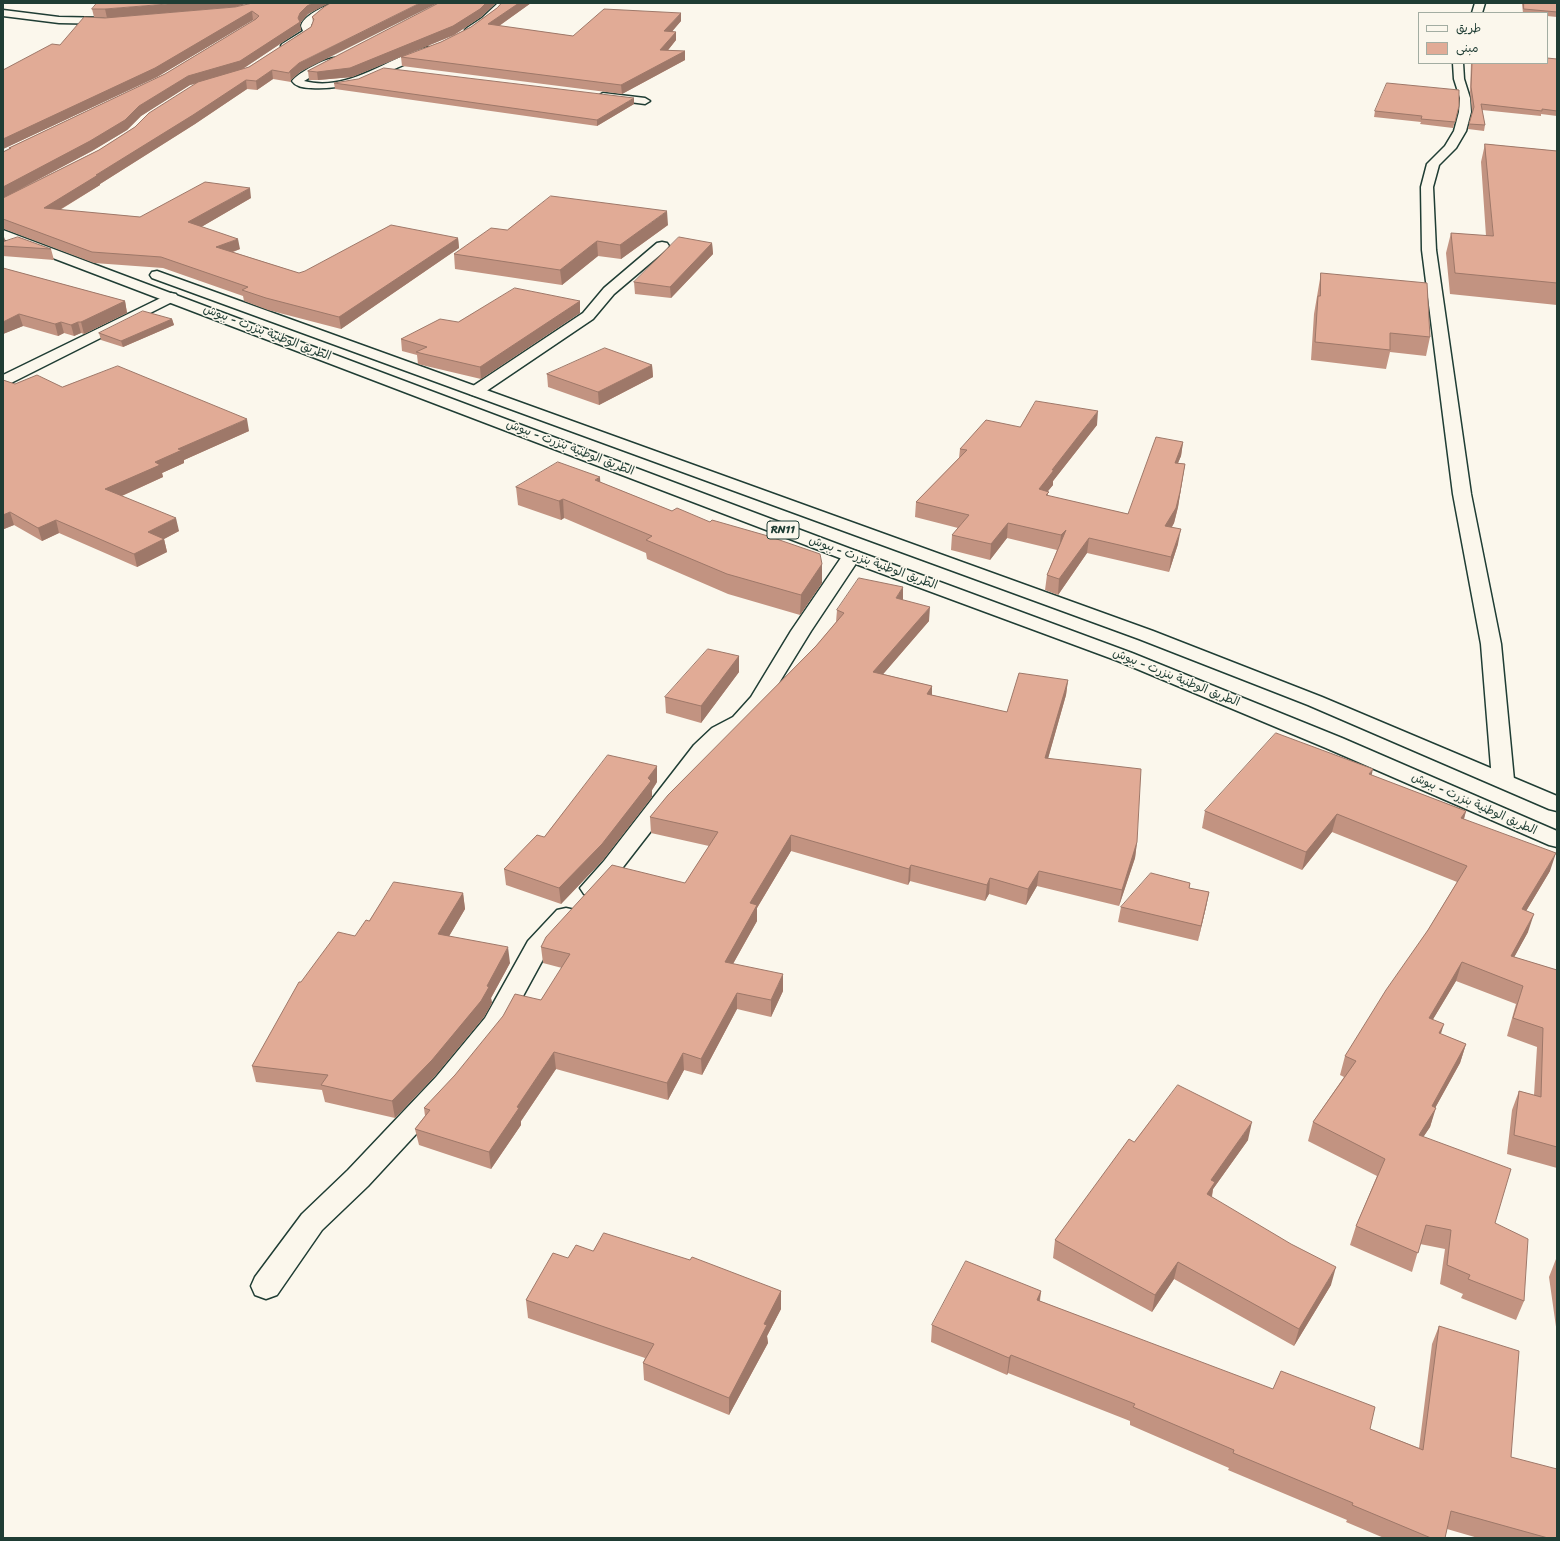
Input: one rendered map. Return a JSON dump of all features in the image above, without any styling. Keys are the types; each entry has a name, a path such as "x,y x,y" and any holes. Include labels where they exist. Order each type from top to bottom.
{"street":[{"path":"279,51 308,32 309,28 306,24 321,12 339,3"},
{"path":"462,35 485,20 503,3"},
{"path":"3,12 81,22 121,20"},
{"path":"346,54 305,75 297,81 307,85 354,81 438,46"},
{"path":"1458,64 1459,79 1465,98 1465,112 1460,131 1450,148 1433,164 1427,187 1429,250 1462,494 1491,644 1503,780"},
{"path":"384,68 407,71"},
{"path":"590,94 645,101"},
{"name":"الطريق الوطنية بنزرت - ببوش","path":"3,219 776,502 1146,635 1315,701 1557,804"},
{"name":"الطريق الوطنية بنزرت - ببوش","path":"3,234 852,556 1125,657 1334,742 1557,840"},
{"path":"3,248 21,241"},
{"path":"476,391 588,316 609,291 662,246"},
{"path":"3,380 171,297"},
{"path":"266,1286 312,1222 358,1178 446,1084 495,1024 537,947 612,866 702,750 720,733 740,721 759,700 801,632 852,556"}],"building":[{"path":"97,3 180,3 92,9"},
{"path":"253,3 313,3 307,6 300,13 298,18 300,22 240,61 188,76 139,106 125,120 90,141 3,187 3,152 165,74 259,16 252,11 155,68 3,139 3,70 52,44 60,45 84,17 105,18 235,7"},
{"path":"331,3 420,3 299,63 289,73 272,70 256,81 246,80 44,208 140,217 205,182 250,188 188,222 238,239 216,247 299,273 391,225 458,238 339,317 266,298 242,290 248,287 161,257 92,252 3,219 3,198 99,150 135,127 149,113 198,82 249,67 311,27 314,19 312,17"},
{"path":"439,3 486,3 480,9 453,26 350,68 317,72 308,71"},
{"path":"502,3 519,3 488,24 573,36 604,9 681,13 664,31 676,32 660,50 685,51 621,85 401,57 441,42 471,27"},
{"path":"1524,3 1557,3 1557,12 1524,9"},
{"path":"1548,58 1557,59 1557,111 1542,109 1542,111 1481,104 1485,125 1469,124 1474,107 1471,87 1472,64 1548,64"},
{"path":"384,68 634,98 597,120 334,83 358,79"},
{"path":"1387,83 1459,90 1459,106 1455,122 1421,119 1422,116 1375,111"},
{"path":"1485,144 1557,151 1557,283 1455,273 1451,233 1493,236"},
{"path":"551,196 667,211 620,245 597,241 560,270 454,254 491,228 507,230"},
{"path":"18,237 51,249 3,246 3,242"},
{"path":"679,237 712,243 670,287 634,282"},
{"path":"3,268 125,301 81,322 71,325 61,322 55,324 19,314 3,322"},
{"path":"1321,273 1427,283 1430,337 1390,333 1390,350 1315,342"},
{"path":"515,288 580,301 480,367 416,352 427,347 401,339 440,319 458,322"},
{"path":"143,311 172,319 121,341 99,333"},
{"path":"605,348 652,365 598,392 547,374"},
{"path":"118,366 247,419 178,449 182,450 155,462 160,465 105,489 176,518 148,532 164,539 134,554 56,520 38,528 10,512 3,515 3,380 15,384 37,375 62,387"},
{"path":"1036,401 1098,411 1039,489 1049,492 1046,495 1128,514 1156,437 1183,442 1175,463 1185,464 1180,492 1176,508 1165,526 1181,529 1171,557 1089,538 1059,579 1047,575 1066,530 1061,535 1008,523 991,544 952,535 969,515 916,502 967,450 960,449 986,420 1020,427"},
{"path":"558,462 600,477 595,480 672,511 677,508 710,522 712,520 768,536 820,554 822,564 801,595 727,574 646,540 652,536 563,499 559,501 516,487"},
{"path":"859,578 903,587 896,598 930,607 873,672 932,686 927,694 1007,712 1019,673 1068,680 1045,758 1141,769 1137,842 1122,890 1039,871 1028,889 990,878 987,885 911,865 909,869 791,835 750,903 757,905 725,962 783,974 771,1000 737,993 701,1059 683,1053 667,1083 554,1052 489,1152 415,1129 430,1110 424,1108 455,1075 503,1016 515,994 541,1000 570,954 541,947 546,937 612,865 685,883 718,832 650,817 668,795 816,646 844,613 837,610"},
{"path":"708,649 739,656 701,706 665,697"},
{"path":"1276,733 1373,769 1369,774 1466,811 1461,818 1556,853 1522,909 1534,914 1511,956 1557,970 1557,1147 1514,1135 1519,1091 1541,1097 1543,1028 1513,1018 1523,986 1462,962 1429,1018 1444,1024 1439,1033 1466,1044 1432,1106 1436,1108 1419,1135 1511,1169 1495,1223 1528,1239 1524,1301 1468,1279 1470,1275 1447,1265 1451,1230 1426,1225 1418,1253 1356,1226 1385,1159 1313,1122 1356,1061 1345,1056 1386,990 1428,930 1467,866 1337,814 1306,852 1205,811"},
{"path":"608,755 657,766 648,778 651,781 602,844 559,888 504,869 537,835 544,837"},
{"path":"1151,873 1190,883 1189,888 1209,892 1201,926 1121,907"},
{"path":"394,882 463,893 438,934 508,947 487,986 489,987 481,1001 432,1060 392,1101 321,1085 328,1075 252,1066 299,982 301,982 338,932 355,936 366,920 369,921"},
{"path":"1178,1085 1252,1122 1211,1180 1215,1182 1207,1194 1291,1244 1336,1267 1299,1329 1178,1262 1155,1295 1055,1240 1129,1139 1134,1142"},
{"path":"604,1233 690,1260 692,1257 781,1291 764,1324 767,1325 729,1398 643,1363 654,1344 526,1300 553,1253 568,1258 576,1245 593,1251"},
{"path":"966,1261 1041,1291 1037,1300 1273,1389 1281,1371 1375,1407 1370,1429 1423,1450 1439,1326 1519,1351 1511,1457 1557,1469 1557,1538 1548,1538 1451,1511 1445,1538 1431,1538 1352,1505 1353,1503 1233,1453 1234,1450 1133,1407 1135,1404 1011,1355 1009,1358 932,1325"}]}
